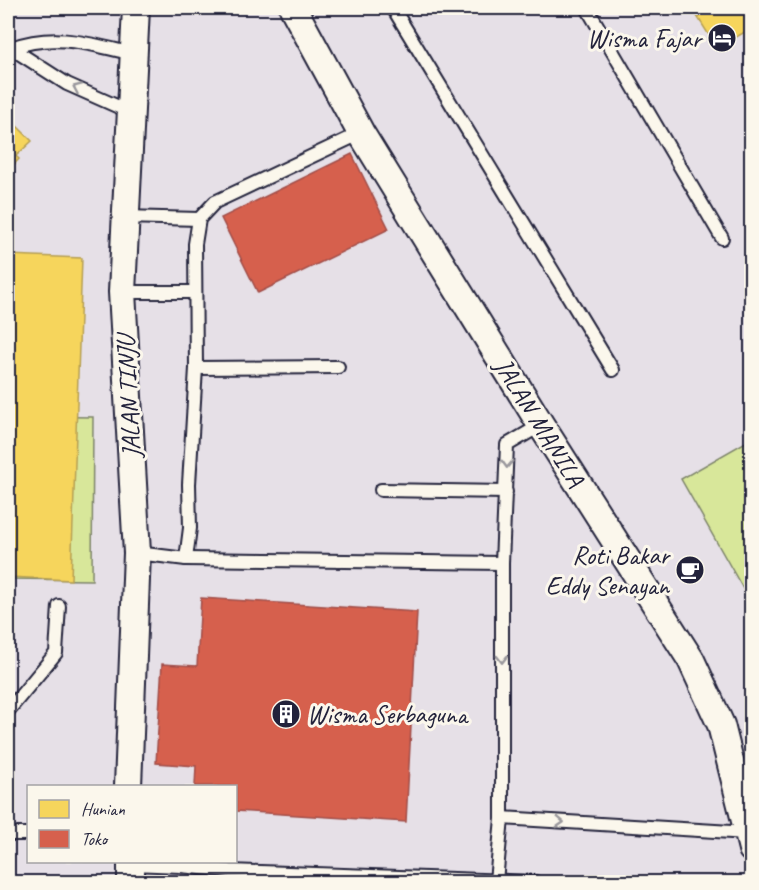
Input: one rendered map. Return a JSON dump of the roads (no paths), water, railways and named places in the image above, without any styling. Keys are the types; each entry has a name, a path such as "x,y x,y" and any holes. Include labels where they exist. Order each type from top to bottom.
{"street":[{"name":"JALAN TINJU","path":"128,785 137,553 122,292 136,8"},
{"name":"JALAN MANILA","path":"293,8 361,133 541,424 692,660 722,725 750,841"}],"lane":[{"path":"393,8 613,370"},
{"path":"587,8 722,238"},
{"path":"9,46 30,42 76,40 133,54"},
{"path":"9,46 67,84 130,112"},
{"path":"186,559 190,528 189,484 196,368 195,244 199,219 215,202 361,133"},
{"path":"125,217 199,219"},
{"path":"122,292 194,292"},
{"path":"196,368 338,367"},
{"path":"496,881 502,818 502,563 507,445 541,424"},
{"path":"381,490 506,492"},
{"path":"137,553 186,559 502,563"},
{"path":"8,711 56,653 58,606"},
{"path":"502,818 750,841"},
{"path":"8,834 27,834"},
{"path":"131,869 181,866 230,872 535,882"}],"place":[{"name":"Wisma Fajar","path":"722,38"},
{"name":"Roti Bakar Eddy Senayan","path":"690,570"},
{"name":"Wisma Serbaguna","path":"286,714"}]}
